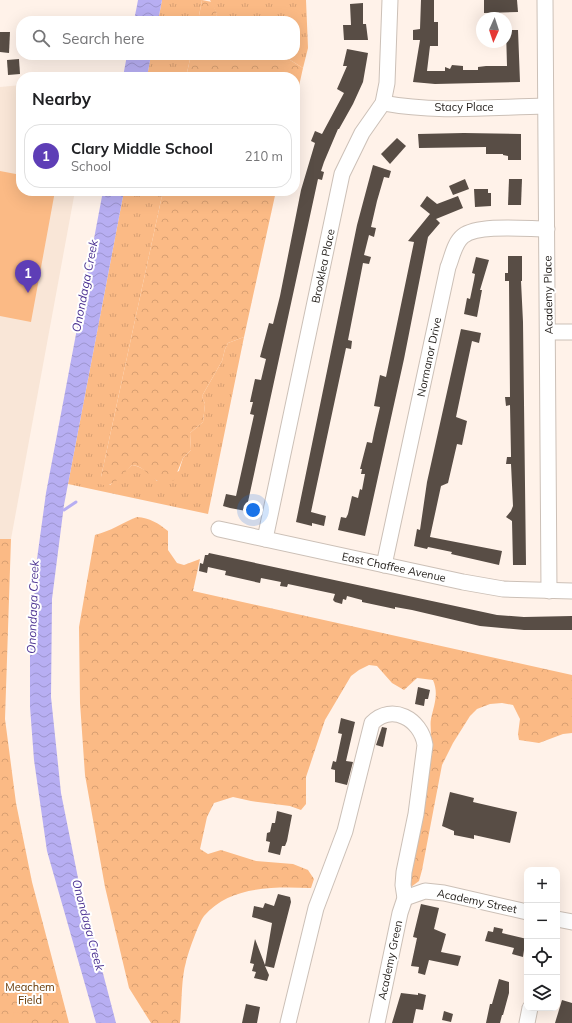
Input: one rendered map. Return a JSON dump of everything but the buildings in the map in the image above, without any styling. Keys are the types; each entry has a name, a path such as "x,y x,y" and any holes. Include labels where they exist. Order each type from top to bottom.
{"street":[{"name":"Brooklea Place","path":"265,539 342,174 362,132 383,103 387,83 390,0"},
{"name":"Academy Place","path":"545,0 549,591"},
{"name":"Stacy Place","path":"383,103 402,107 452,108 545,106"},
{"name":"Normanor Drive","path":"384,565 448,267 456,243 463,236 474,232 489,230 547,229"},
{"path":"548,332 572,332"},
{"name":"East Chaffee Avenue","path":"219,529 496,588 572,591"},
{"path":"288,1023 316,908 345,831 372,723 376,719 392,715 403,716 415,723 423,734 425,745 416,814 404,872 403,885 405,898"},
{"name":"Academy Street","path":"405,898 425,891 524,911"},
{"name":"Academy Green","path":"376,1023 400,913 405,898"},
{"path":"560,920 572,922"},
{"path":"527,1023 529,1011"}],"shaded area":[{"path":"16,85 16,196 74,196 11,539 0,539 0,87"}],"green space":[{"path":"162,0 202,0 199,16 159,16"},
{"path":"202,0 212,2 217,16 199,16"},
{"path":"210,0 306,0 308,48 303,68 290,60 300,60 300,16 217,16"},
{"path":"150,60 190,60 187,72 148,72"},
{"path":"190,60 290,60 303,68 300,82 300,72 187,72"},
{"path":"0,171 16,174 16,196 54,196 31,322 0,316"},
{"path":"123,196 162,196 101,477 110,485 132,465 149,473 157,481 179,471 183,458 191,450 190,433 203,422 205,404 202,396 222,361 228,343 244,337 208,514 68,484"},
{"path":"162,196 275,196 244,337 228,343 225,349 222,361 202,396 205,404 203,422 190,433 191,450 183,458 174,480 168,483 158,481 140,467 132,465 118,480 109,485 100,484"},
{"path":"137,517 154,521 168,531 168,550 177,563 184,565 200,559 193,591 572,675 572,733 563,734 539,743 519,740 518,734 520,719 513,705 502,703 490,704 477,709 470,716 453,743 442,765 422,870 419,881 411,887 409,884 431,736 431,721 436,695 435,685 433,680 417,678 404,690 392,683 377,666 369,665 351,676 325,720 306,777 306,804 301,810 290,806 233,797 214,803 207,817 200,849 208,854 221,850 256,861 293,864 308,870 314,879 311,888 268,888 240,893 227,898 204,916 199,924 184,969 180,1023 151,1023 129,988 105,887 85,775 80,703 79,627 95,535"},
{"name":"Meachem Field","path":"0,539 11,539 5,719 16,803 32,882 69,1023 0,1023"},
{"path":"14,1012 29,1015 27,1023 11,1023"}],"water":[{"path":"138,0 162,0 159,16 135,16"},
{"path":"126,60 150,60 148,72 124,72"},
{"name":"Onondaga Creek","path":"102,196 123,196 64,505 52,599 51,697 61,793 78,878 116,1023 96,1023 47,851 34,760 30,707 30,655 37,559 46,493"}],"waterway":[{"path":"64,510 76,502"}],"place":[{"name":"Clary Middle School","path":"28,293"}]}
